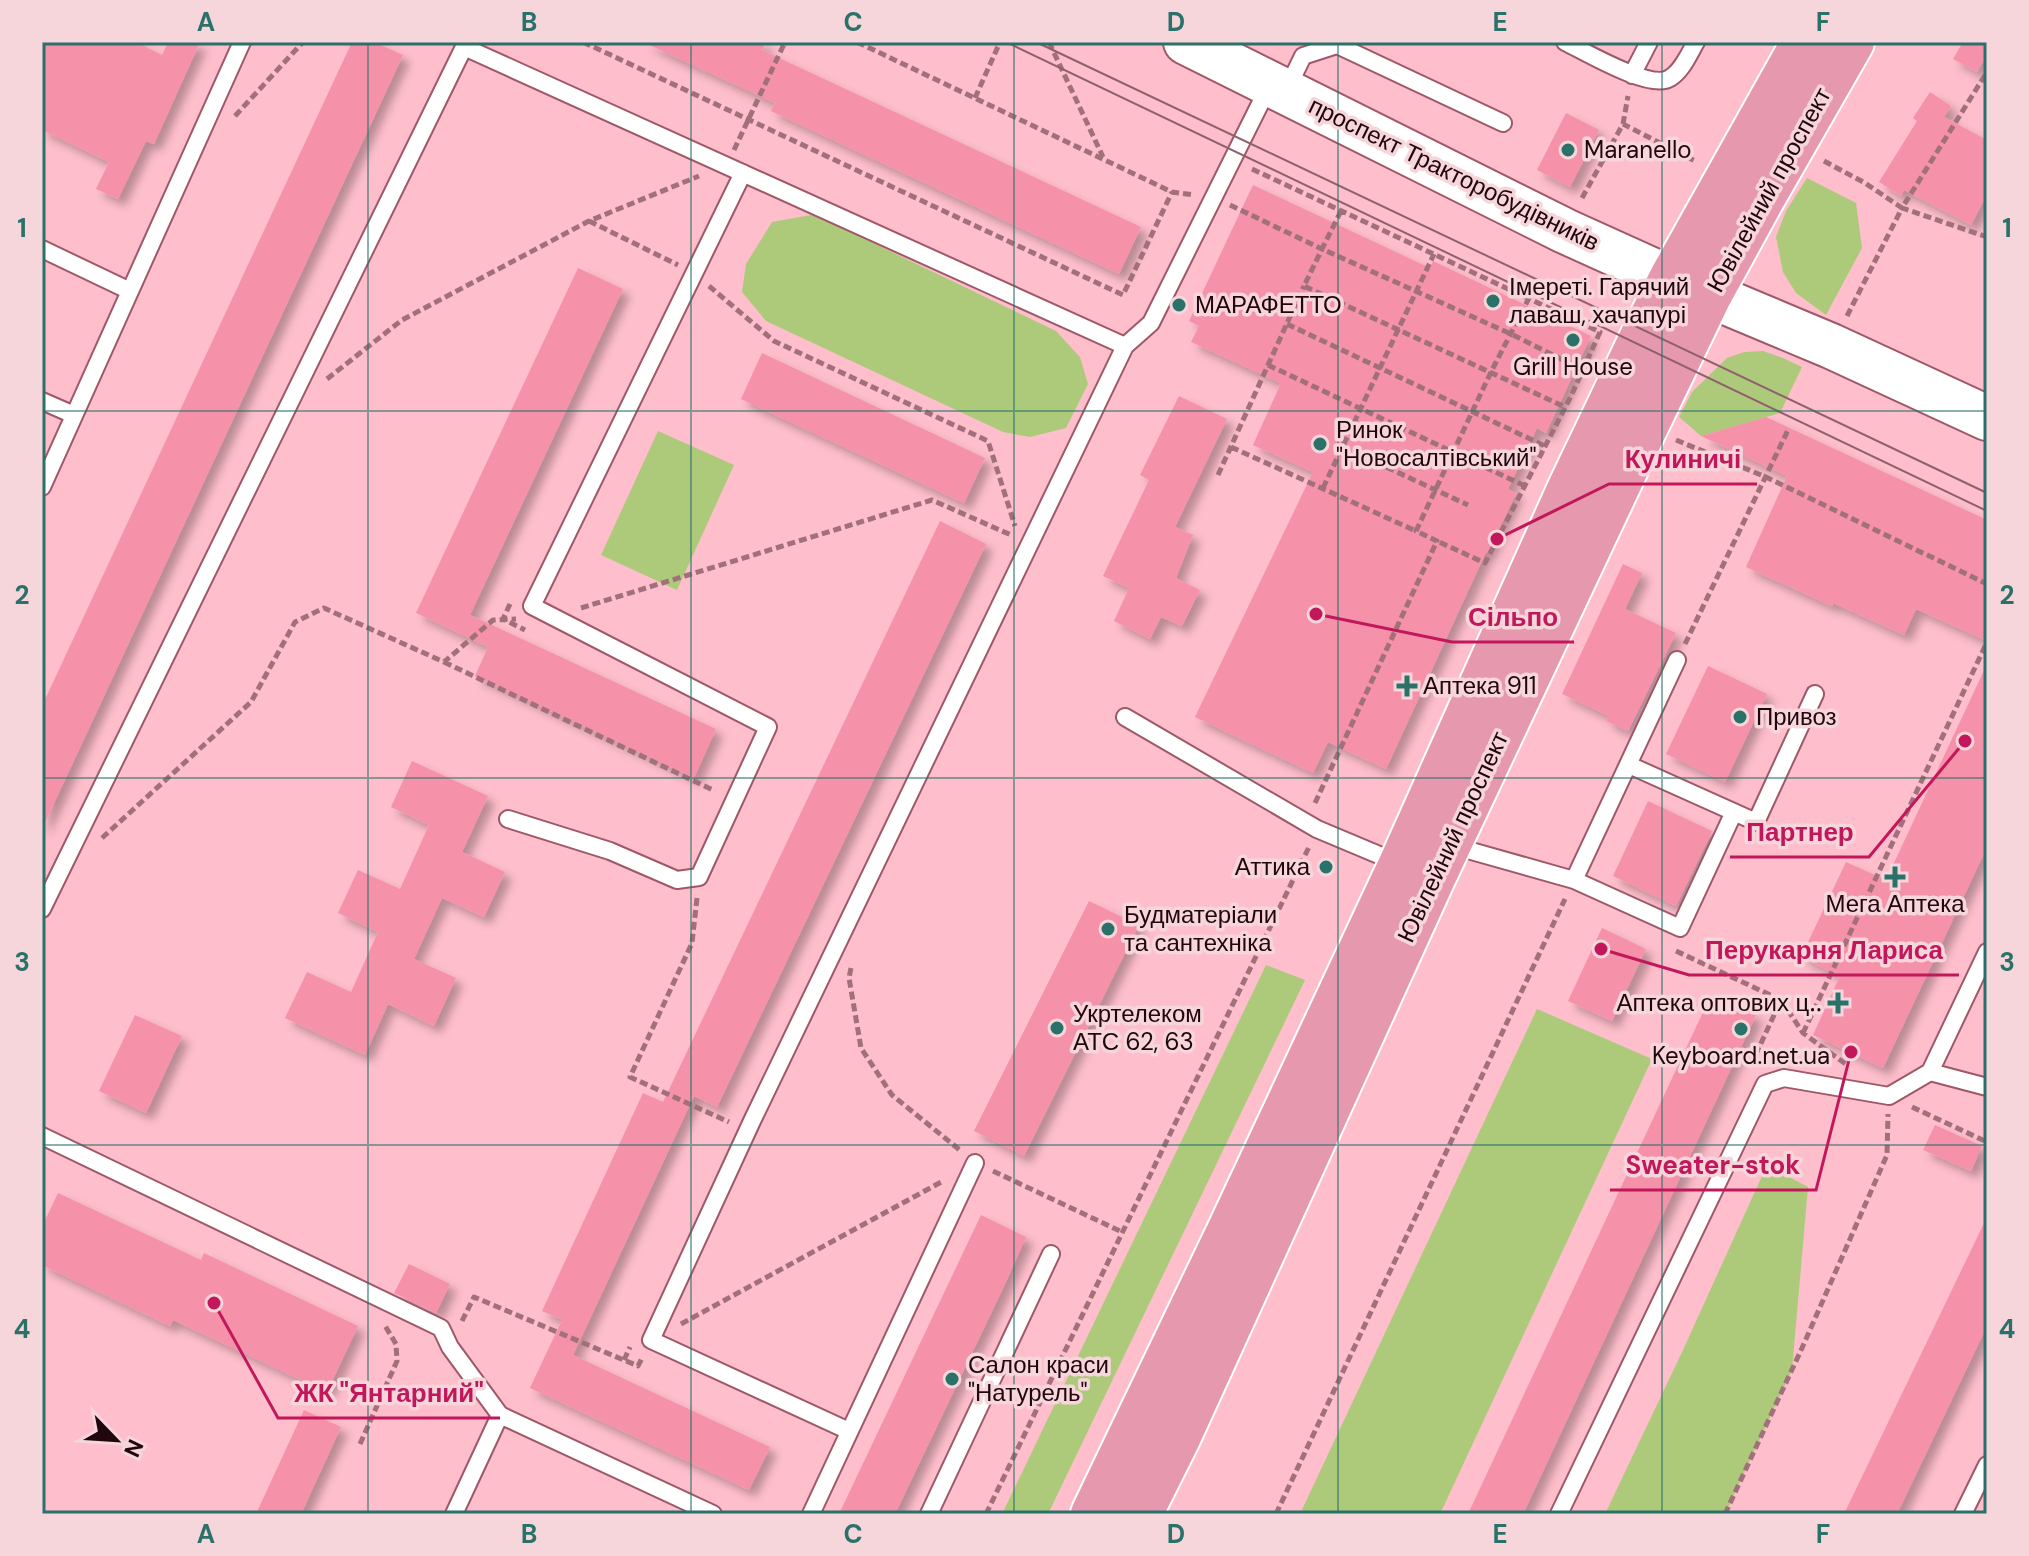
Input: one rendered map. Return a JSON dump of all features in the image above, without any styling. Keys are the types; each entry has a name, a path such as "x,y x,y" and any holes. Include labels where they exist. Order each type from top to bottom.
{"main road":[{"name":"проспект Тракторобудівників","path":"1186,42 1289,68 1531,215 1987,418"},
{"name":"Ювілейний проспект","path":"1093,1514 1232,1225 1423,866 1645,428 1690,287 1804,42"},
{"name":"Ювілейний проспект","path":"1690,287 1762,199 1852,42"},
{"name":"Ювілейний проспект","path":"1140,1514 1178,1438 1423,866"}],"lane":[{"path":"42,487 242,42"},
{"path":"1565,42 1632,75 1660,82 1672,78 1696,42"},
{"path":"1632,75 1649,42"},
{"path":"849,1431 651,1340 752,1121 1125,346 1151,323 1214,197 1289,68 1337,45 1503,123"},
{"path":"42,909 464,47 1125,346"},
{"path":"508,819 610,851 677,880 699,877 768,727 532,606 743,173"},
{"path":"42,249 130,291"},
{"path":"42,401 74,415"},
{"path":"1574,880 1677,660"},
{"path":"1629,765 1756,822 1815,694"},
{"path":"1125,717 1317,829 1423,866 1574,880 1680,928 1734,812"},
{"path":"1559,1514 1765,1084 1784,1078 1889,1096 1930,1072 1987,952"},
{"path":"1930,1072 1987,1087"},
{"path":"42,1136 441,1328 450,1347 500,1415 713,1514"},
{"path":"811,1514 975,1163"},
{"path":"929,1514 1051,1254"},
{"path":"454,1514 500,1415"},
{"path":"1963,1514 1987,1465"}],"path":[{"path":"228,123 303,42"},
{"path":"583,42 1123,295 1172,192"},
{"path":"287,410 402,320 589,221 726,165 785,42"},
{"path":"857,42 1172,192 1214,197 1583,370"},
{"path":"975,98 1000,42"},
{"path":"1049,42 1104,159"},
{"path":"1844,321 1902,208 1987,72"},
{"path":"1582,198 1623,124 1632,75"},
{"path":"1623,124 1697,162"},
{"path":"1819,158 1902,208 1987,237"},
{"path":"1231,447 1485,563 1600,332 1250,168 1243,180"},
{"path":"1230,205 1237,193"},
{"path":"1218,475 1341,211"},
{"path":"444,662 493,620 552,616 932,500 1019,538 988,441 774,341 694,273 589,221"},
{"path":"1323,488 1434,254"},
{"path":"1304,286 1565,407"},
{"path":"1416,531 1529,298"},
{"path":"1287,324 1545,446"},
{"path":"1268,365 1525,486"},
{"path":"1677,660 1789,428"},
{"path":"1665,436 1766,477 1987,584"},
{"path":"1343,447 1468,505"},
{"path":"986,1514 1317,829 1313,809 1437,541"},
{"path":"56,879 251,702 295,622 324,608 734,800"},
{"path":"1803,1033 1987,642"},
{"path":"699,877 692,943 630,1077 736,1126"},
{"path":"1276,1514 1574,880"},
{"path":"1666,946 1781,1000 1803,1033 1889,1096 1987,1142"},
{"path":"852,963 849,978 861,1048 892,1095 975,1163 1122,1232"},
{"path":"1745,1078 1781,1000"},
{"path":"1726,1513 1887,1155 1889,1096"},
{"path":"450,1347 474,1297 638,1366 651,1340 975,1163"},
{"path":"360,1444 397,1361 396,1344 377,1313"}],"green space":[{"path":"1807,178 1856,203 1862,248 1826,315 1796,293 1783,272 1776,237 1786,211"},
{"path":"811,215 1056,331 1080,357 1088,384 1066,428 1030,437 1003,432 766,321 742,292 746,264 772,222"},
{"path":"1763,351 1802,367 1780,413 1701,436 1679,417 1692,392 1727,358 1744,352"},
{"path":"658,431 734,465 677,590 601,555"},
{"path":"1266,965 1305,980 1048,1514 1002,1514"},
{"path":"1537,1009 1652,1059 1440,1514 1300,1514"},
{"path":"1767,1165 1808,1187 1792,1370 1725,1514 1605,1514 1683,1350"}],"building":[{"path":"42,42 136,42 162,55 168,42 200,42 154,144 146,141 118,199 96,189 109,162 42,130"},
{"path":"352,42 374,42 403,55 42,829 42,706"},
{"path":"643,42 766,42 762,50 1141,227 1119,274 771,111 775,103"},
{"path":"1963,42 1987,42 1987,55 1977,72 1953,59"},
{"path":"1930,92 1951,106 1944,117 1987,140 1987,194 1971,225 1904,190 1901,196 1879,182 1917,121 1913,118"},
{"name":"Maranello","path":"1566,113 1599,130 1570,187 1537,170"},
{"path":"1253,185 1430,268 1433,261 1591,336 1546,433 1537,428 1508,489 1516,493 1386,769 1328,742 1313,773 1195,717 1313,472 1253,445 1281,383 1191,342 1199,326 1189,321"},
{"path":"578,268 623,289 470,615 716,729 694,778 475,676 488,647 416,613"},
{"path":"762,353 985,458 964,503 741,399"},
{"path":"1179,396 1227,419 1175,527 1193,535 1176,578 1200,590 1182,626 1161,617 1150,639 1114,621 1129,588 1103,576 1149,480 1140,475"},
{"path":"1766,417 1987,520 1987,641 1916,609 1904,635 1746,567 1787,476 1701,436"},
{"path":"940,521 986,544 717,1107 694,1096 573,1355 770,1447 749,1490 530,1388 562,1320 542,1311 643,1093 663,1102"},
{"path":"1623,564 1642,573 1625,609 1676,633 1628,731 1606,721 1609,716 1562,694"},
{"path":"1987,664 1987,847 1883,1068 1813,1035 1840,976 1801,957 1846,862 1886,880"},
{"path":"1708,666 1767,694 1725,782 1666,754"},
{"path":"412,761 488,796 462,852 505,872 484,917 442,898 414,959 456,978 434,1026 388,1004 365,1055 285,1018 307,972 351,992 378,932 338,913 358,870 400,889 429,825 391,807"},
{"path":"1648,801 1712,831 1676,906 1613,876"},
{"name":"Укртелеком АТС 62, 63","path":"1089,901 1139,925 1024,1156 974,1131"},
{"path":"1602,928 1646,949 1612,1021 1568,1001"},
{"path":"1711,995 1756,1015 1523,1514 1468,1514"},
{"path":"135,1015 182,1036 146,1113 99,1091"},
{"path":"1935,1125 1982,1146 1971,1171 1923,1150"},
{"path":"58,1193 201,1260 204,1253 358,1326 327,1392 173,1320 170,1326 42,1265 42,1227"},
{"path":"981,1215 1026,1237 1005,1284 895,1514 839,1514"},
{"path":"1987,1217 1987,1326 1897,1514 1844,1514"},
{"path":"409,1264 450,1284 436,1313 394,1293"},
{"path":"304,1410 341,1427 301,1514 256,1514"}],"tram line":[{"path":"1006,42 1987,511"},
{"path":"1036,42 1987,493"}],"place":[{"name":"Maranello","path":"1568,150"},
{"name":"Імереті. Гарячий лаваш, хачапурі","path":"1493,301"},
{"name":"МАРАФЕТТО","path":"1179,305"},
{"name":"Grill House","path":"1573,340"},
{"name":"Ринок \"Новосалтівський\"","path":"1320,444"},
{"name":"Кулиничі","path":"1497,539"},
{"name":"Сільпо","path":"1316,614"},
{"name":"Аптека 911","path":"1407,686"},
{"name":"Привоз","path":"1740,717"},
{"name":"Партнер","path":"1965,741"},
{"name":"Аттика","path":"1326,867"},
{"name":"Мега Аптека","path":"1895,877"},
{"name":"Будматеріали та сантехніка","path":"1108,929"},
{"name":"Перукарня Лариса","path":"1601,949"},
{"name":"Аптека оптових ц‥","path":"1838,1003"},
{"name":"Укртелеком АТС 62, 63","path":"1057,1028"},
{"name":"Keyboard.net.ua","path":"1741,1029"},
{"name":"Sweater-stok","path":"1851,1052"},
{"name":"ЖК \"Янтарний\"","path":"214,1303"},
{"name":"Салон краси \"Натурель\"","path":"952,1379"}]}
